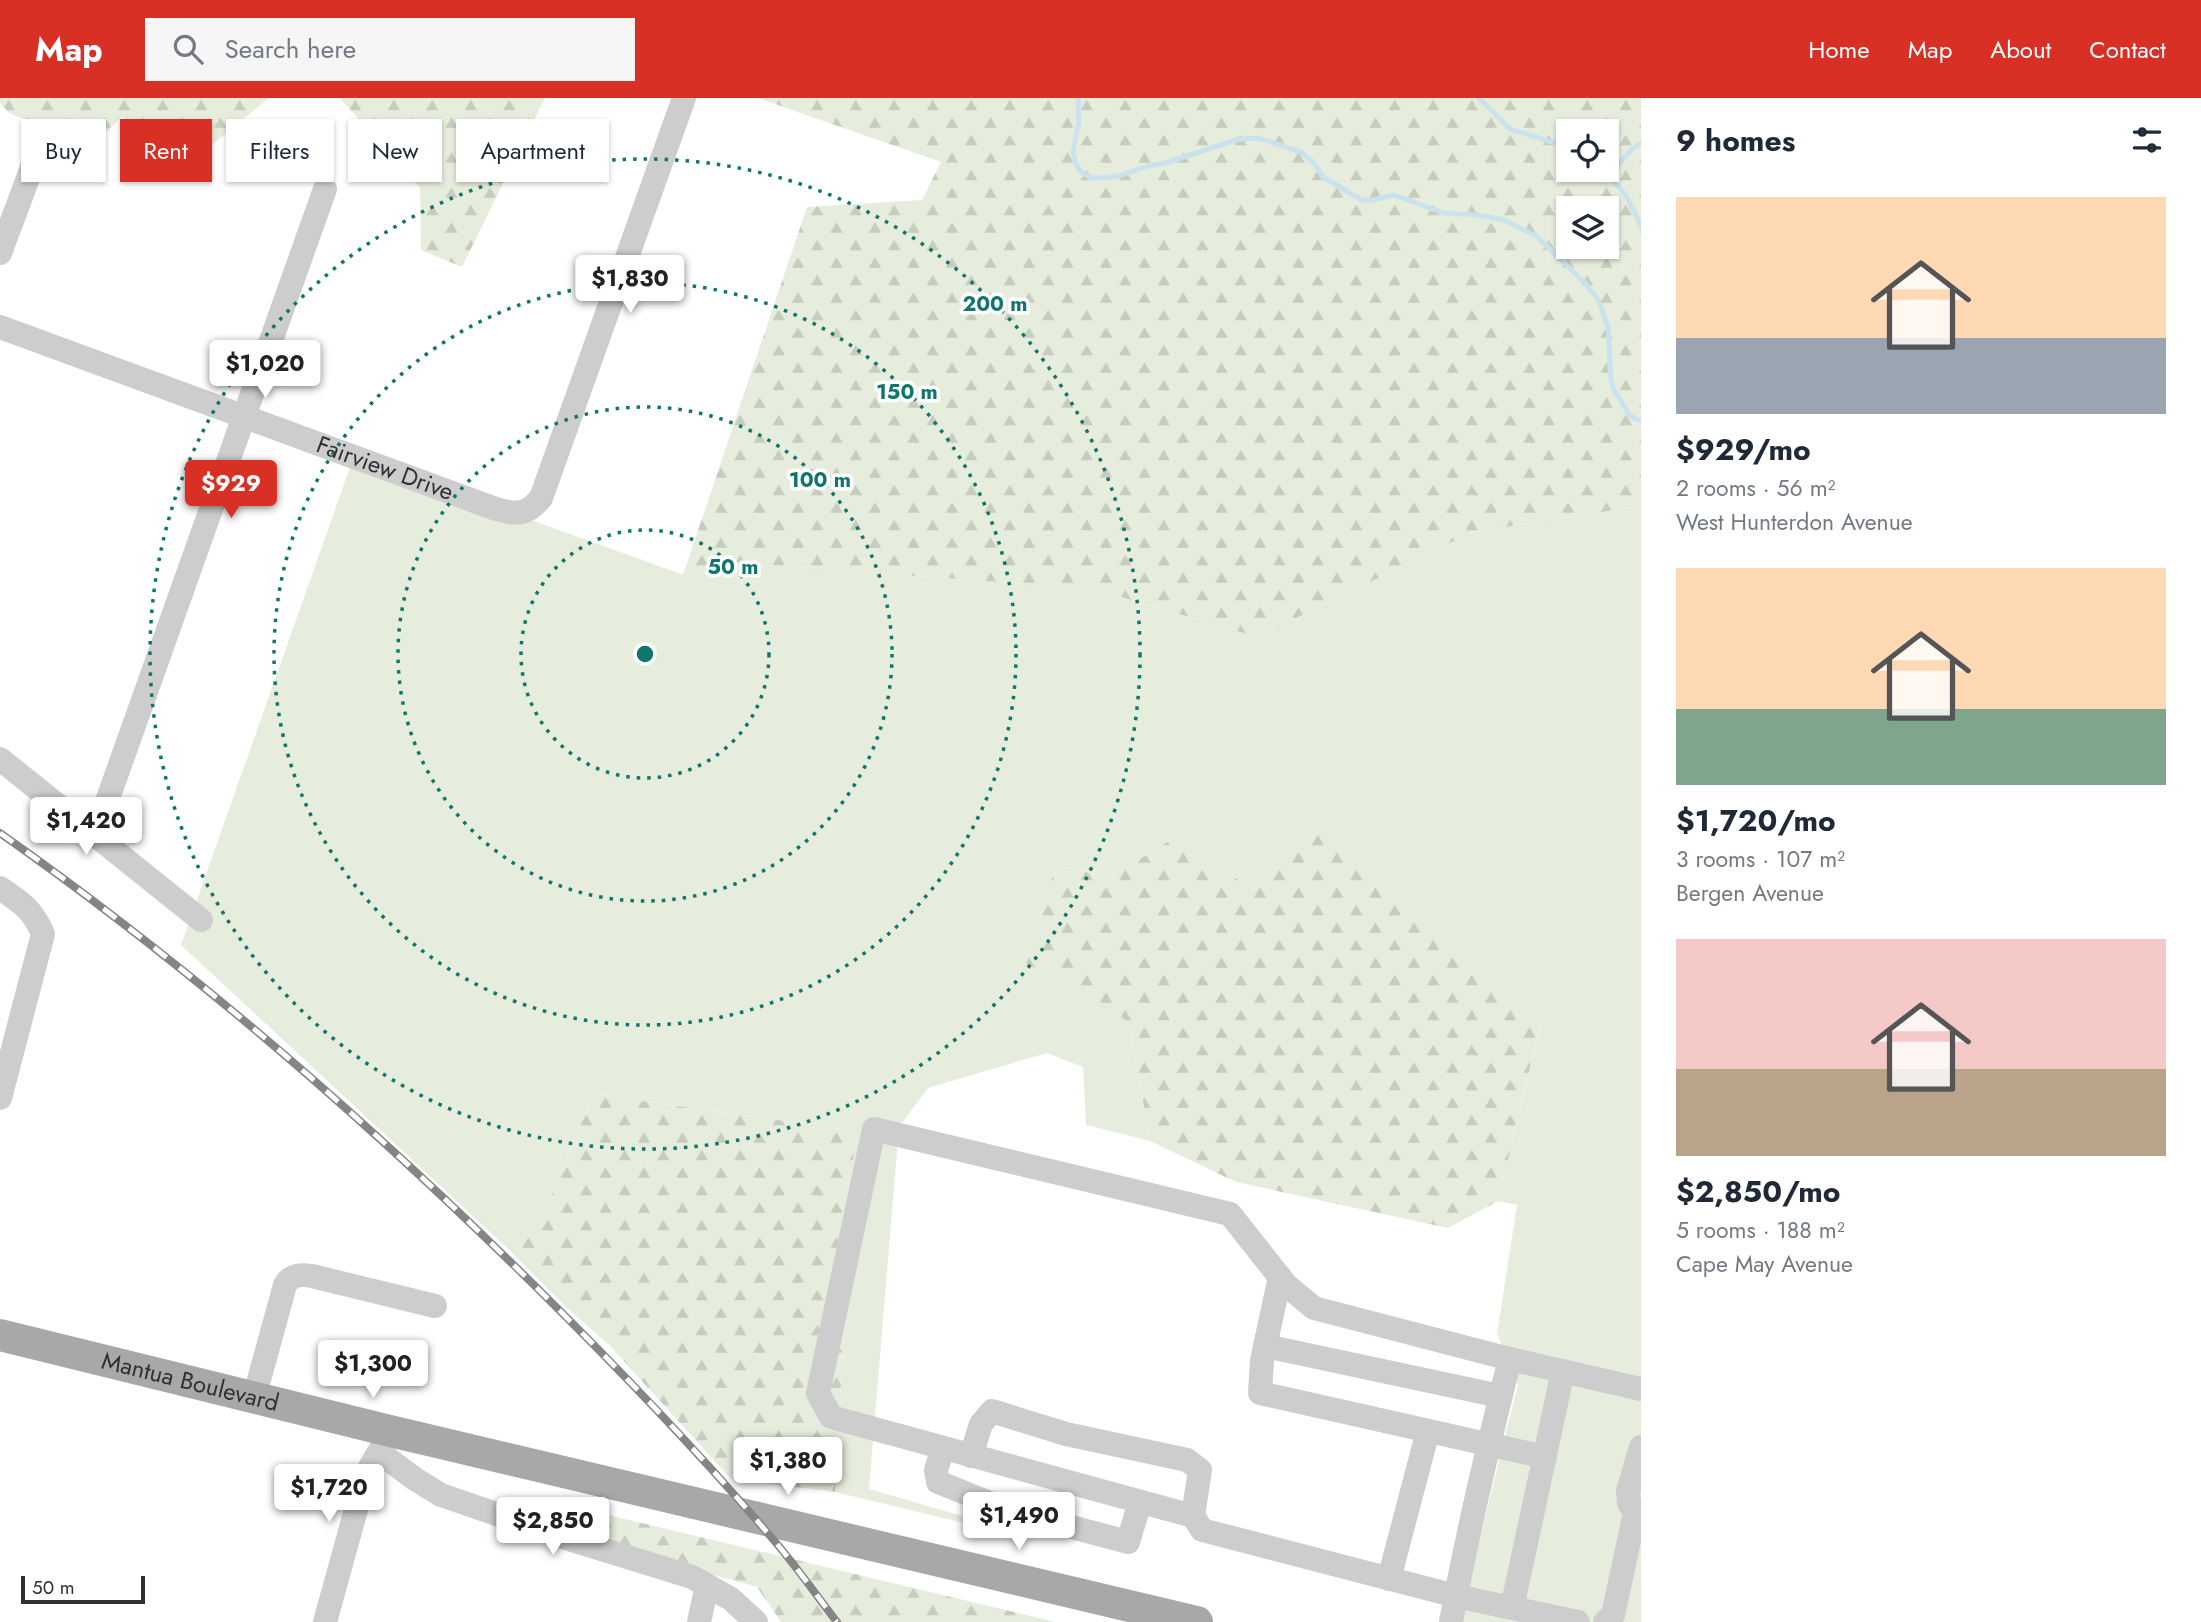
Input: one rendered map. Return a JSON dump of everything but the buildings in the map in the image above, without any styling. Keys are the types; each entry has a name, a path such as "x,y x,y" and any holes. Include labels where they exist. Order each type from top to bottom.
{"main road":[{"name":"Mantua Boulevard","path":"0,1335 254,1398 385,1442 734,1511 1197,1622"}],"street":[{"name":"Fairview Drive","path":"0,327 496,509 511,513 525,512 541,498 684,98"},
{"path":"0,253 27,182"},
{"path":"95,835 325,189"},
{"path":"0,758 201,920"},
{"path":"0,888 26,906 37,919 43,934 0,1098"},
{"path":"1193,1516 831,1417 818,1393 874,1129 1230,1214 1280,1278 1314,1308 1641,1390"},
{"path":"254,1398 288,1279 295,1276 313,1276 435,1306"},
{"path":"1280,1278 1262,1360 1260,1394 1545,1457"},
{"path":"1265,1346 1500,1396"},
{"path":"1451,1622 1510,1359"},
{"path":"1512,1608 1563,1371"},
{"path":"971,1456 981,1424 992,1411 1066,1434 1187,1460 1200,1471 1193,1516 1202,1530 1456,1596 1578,1622"},
{"path":"1389,1579 1428,1431"},
{"path":"326,1622 365,1477 370,1463 385,1442 415,1479 441,1495 572,1540 659,1566 707,1585 732,1599 756,1622"},
{"path":"1605,1622 1613,1615 1635,1513 1629,1503 1629,1491 1641,1447"},
{"path":"943,1448 936,1470 938,1482 1007,1510 1128,1542 1140,1502"},
{"path":"699,1622 707,1585"}],"green space":[{"path":"0,98 269,98 243,119 226,119 226,133 212,145 212,119 122,117 106,132 106,119 23,119 9,113 0,103"},
{"path":"340,98 545,98 535,119 456,119 456,182 504,182 462,267 421,250 420,188 415,182 442,182 442,119 359,119"},
{"path":"758,98 1641,98 1641,506 1473,532 1257,637 1094,589 729,562 703,582 683,575 807,207 922,200 941,162"},
{"path":"354,456 703,582 729,562 1094,589 1257,637 1473,532 1641,506 1641,1622 1459,1622 1518,1384 1497,1334 1517,1205 1498,1201 1541,1022 1310,827 1252,889 1176,837 1110,877 1057,866 1026,963 1129,1021 1150,1141 1086,1125 1083,1067 1047,1053 928,1088 899,1127 869,1489 966,1517 964,1523 835,1492 855,1131 593,1094 551,1196 504,1245 181,945"},
{"path":"1310,826 1541,1022 1498,1201 1448,1228 1236,1182 1150,1141 1129,1022 1026,963 1056,866 1110,877 1176,837 1252,889"},
{"path":"593,1094 855,1131 835,1492 731,1479 610,1346 566,1307 504,1245 551,1196"},
{"path":"533,1497 1056,1622 781,1622 757,1587 526,1522"}],"waterway":[{"path":"1078,98 1079,121 1073,152 1080,171 1091,178 1115,177 1239,139 1258,138 1301,152 1313,162 1323,177 1360,199 1369,201 1394,195 1444,213 1504,220 1536,236 1586,284 1599,301 1608,327 1611,381 1614,390 1630,416 1641,421"},
{"path":"1479,98 1510,129 1556,143"},
{"path":"1619,164 1641,143"},
{"path":"1615,182 1627,197 1641,226"}],"railway":[{"path":"0,833 141,937 277,1048 472,1225 598,1349 689,1445 777,1544 837,1622"}]}
